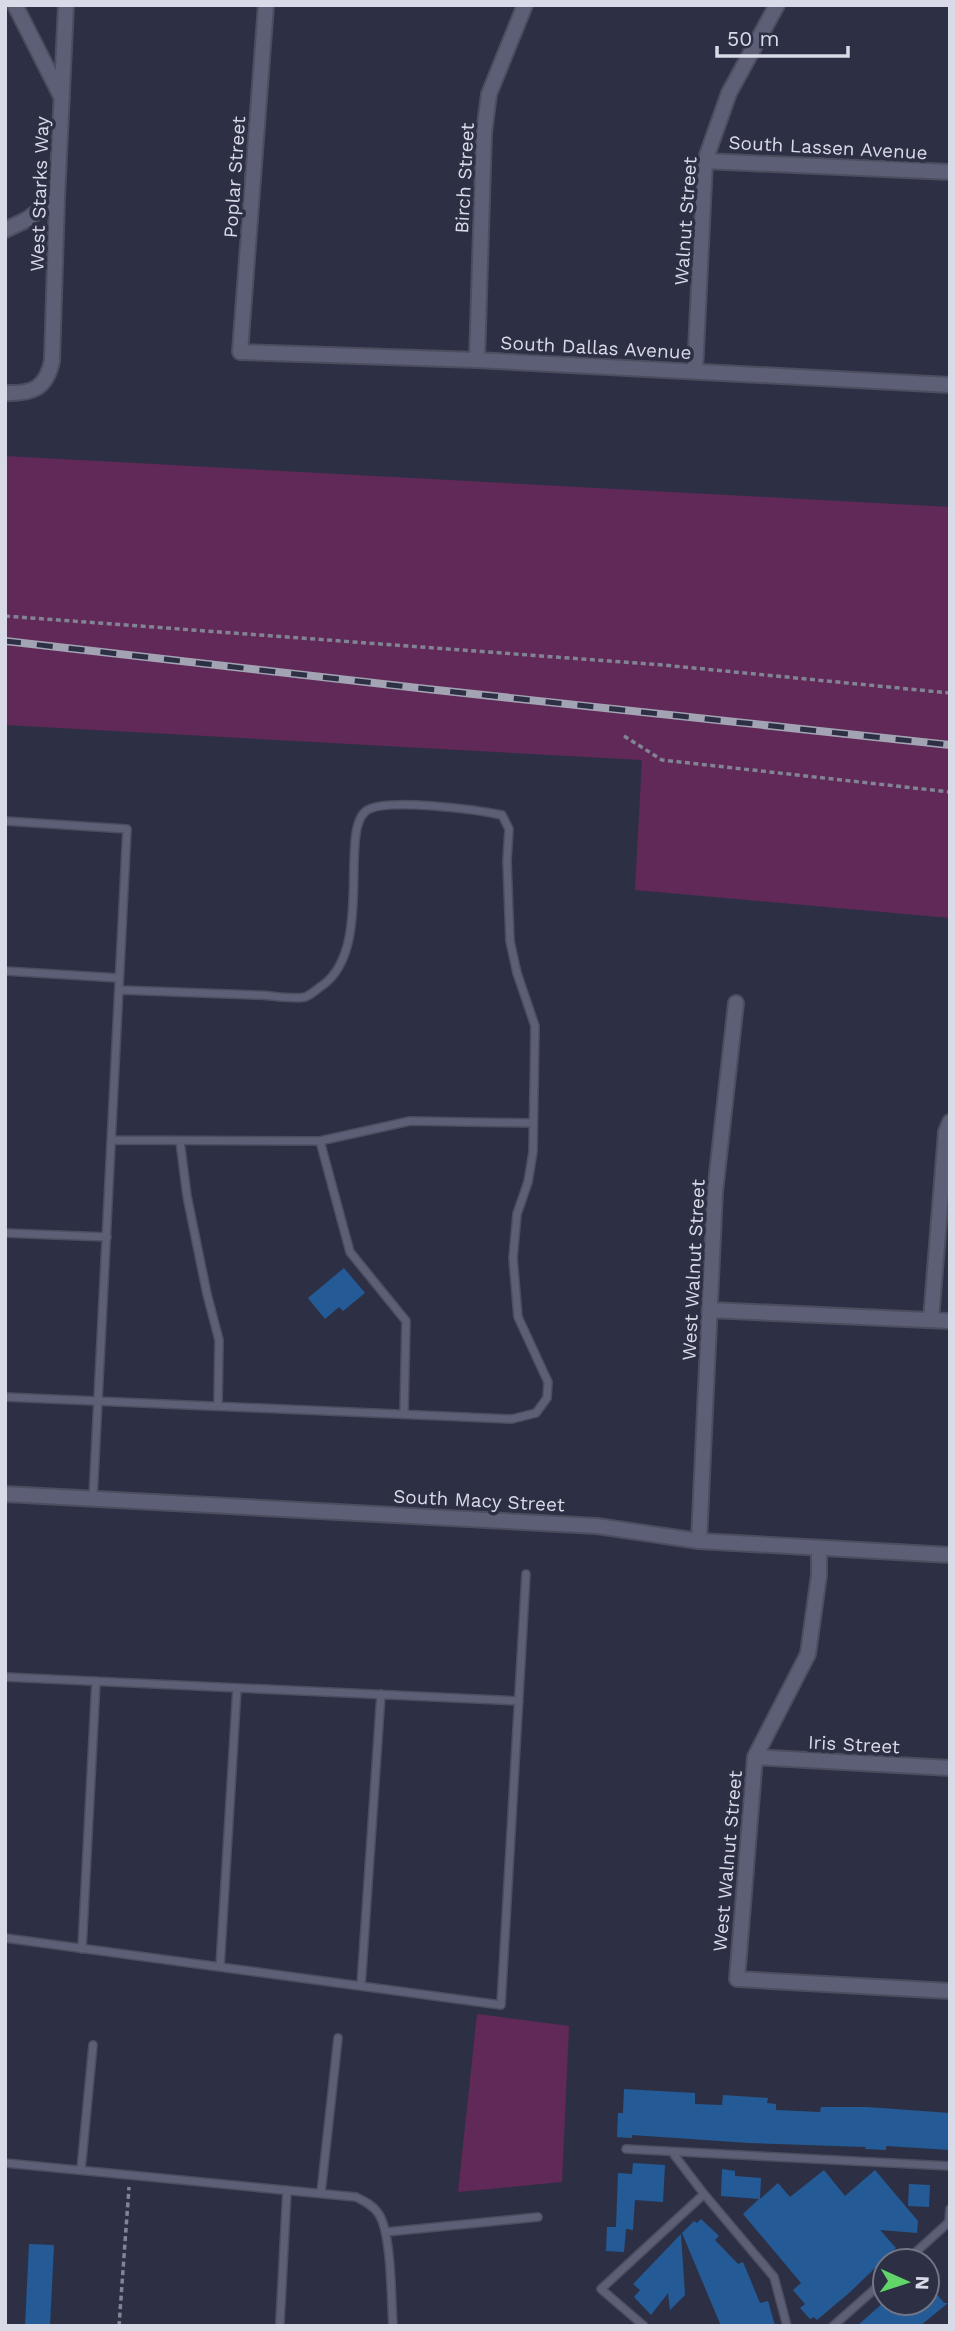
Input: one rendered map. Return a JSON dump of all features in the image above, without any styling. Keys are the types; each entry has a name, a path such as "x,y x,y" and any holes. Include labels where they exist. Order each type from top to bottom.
{"street":[{"path":"15,5 62,99"},
{"name":"West Starks Way","path":"5,393 21,394 44,384 52,361 66,5"},
{"name":"Poplar Street","path":"240,352 266,5"},
{"name":"Birch Street","path":"477,359 484,133 489,94 525,5"},
{"name":"Walnut Street","path":"695,371 705,161 729,93 777,5"},
{"name":"South Lassen Avenue","path":"705,161 950,172"},
{"path":"5,230 26,220 57,198"},
{"name":"South Dallas Avenue","path":"240,352 477,359 950,385"},
{"name":"West Walnut Street","path":"699,1541 715,1192 736,1003"},
{"path":"931,1320 946,1132 950,1122"},
{"path":"710,1310 950,1321"},
{"name":"South Macy Street","path":"5,1493 597,1525 699,1541 950,1555"},
{"name":"West Walnut Street","path":"819,1549 819,1575 808,1654 755,1757 737,1979 950,1991"},
{"name":"Iris Street","path":"755,1757 950,1768"}],"lane":[{"path":"5,1396 512,1419 536,1413 547,1398 548,1382 518,1317 513,1258 517,1214 528,1182 533,1152 531,1123 534,1026 510,941 507,885 509,829 502,815 475,809 383,804 366,811 360,819 356,836 350,936 342,962 331,979 306,997 119,990"},
{"path":"5,821 127,829 93,1498"},
{"path":"5,971 119,978"},
{"path":"112,1140 320,1141 410,1121 531,1123"},
{"path":"180,1141 206,1294 219,1340 218,1406"},
{"path":"320,1141 350,1252 406,1321 404,1414"},
{"path":"5,1233 107,1237"},
{"path":"5,1938 500,2005 526,1574"},
{"path":"5,1677 519,1701"},
{"path":"82,1948 96,1681"},
{"path":"220,1967 237,1688"},
{"path":"361,1986 381,1694"},
{"path":"321,2193 338,2038"},
{"path":"81,2170 93,2045"},
{"path":"626,2150 950,2166"},
{"path":"672,2152 774,2277 787,2326"},
{"path":"5,2163 356,2197 379,2213 386,2232 393,2326"},
{"path":"280,2322 287,2190"},
{"path":"643,2326 601,2290 704,2194"},
{"path":"921,2247 949,2222 950,2209"},
{"path":"386,2232 538,2217"},
{"path":"833,2326 871,2292"}],"path":[{"path":"5,616 663,665 950,694"},
{"path":"624,736 662,760 950,792"},
{"path":"119,2326 130,2175"}],"shaded area":[{"path":"5,456 950,507 950,918 635,890 642,760 5,725"},
{"path":"477,2014 569,2026 562,2182 458,2192"}],"building":[{"path":"344,1268 365,1293 343,1311 339,1307 325,1319 308,1298"},
{"path":"624,2089 695,2093 695,2104 722,2105 723,2095 768,2098 767,2103 776,2104 776,2110 820,2112 821,2107 867,2107 950,2113 950,2150 886,2146 886,2150 632,2135 632,2138 617,2137 618,2113 623,2113"},
{"path":"633,2163 665,2165 663,2202 635,2200 633,2230 626,2229 624,2252 606,2251 607,2227 616,2227 618,2173 632,2174"},
{"path":"722,2169 735,2171 735,2176 761,2178 760,2199 778,2183 790,2197 824,2170 845,2196 875,2170 918,2221 917,2233 880,2230 895,2247 871,2247 871,2272 817,2320 814,2317 810,2319 800,2308 805,2304 793,2290 801,2283 743,2214 759,2199 721,2196"},
{"path":"909,2184 930,2185 929,2207 908,2206"},
{"path":"701,2219 719,2236 715,2240 738,2264 743,2262 760,2303 768,2301 775,2326 721,2326 682,2233 694,2221 697,2223"},
{"path":"681,2234 685,2295 670,2310 668,2293 651,2315 634,2297 640,2290 633,2284"},
{"path":"29,2244 54,2245 50,2326 25,2326"},
{"path":"871,2314 871,2317 931,2317 920,2326 857,2326"}],"railway":[{"path":"5,641 950,745"}]}
